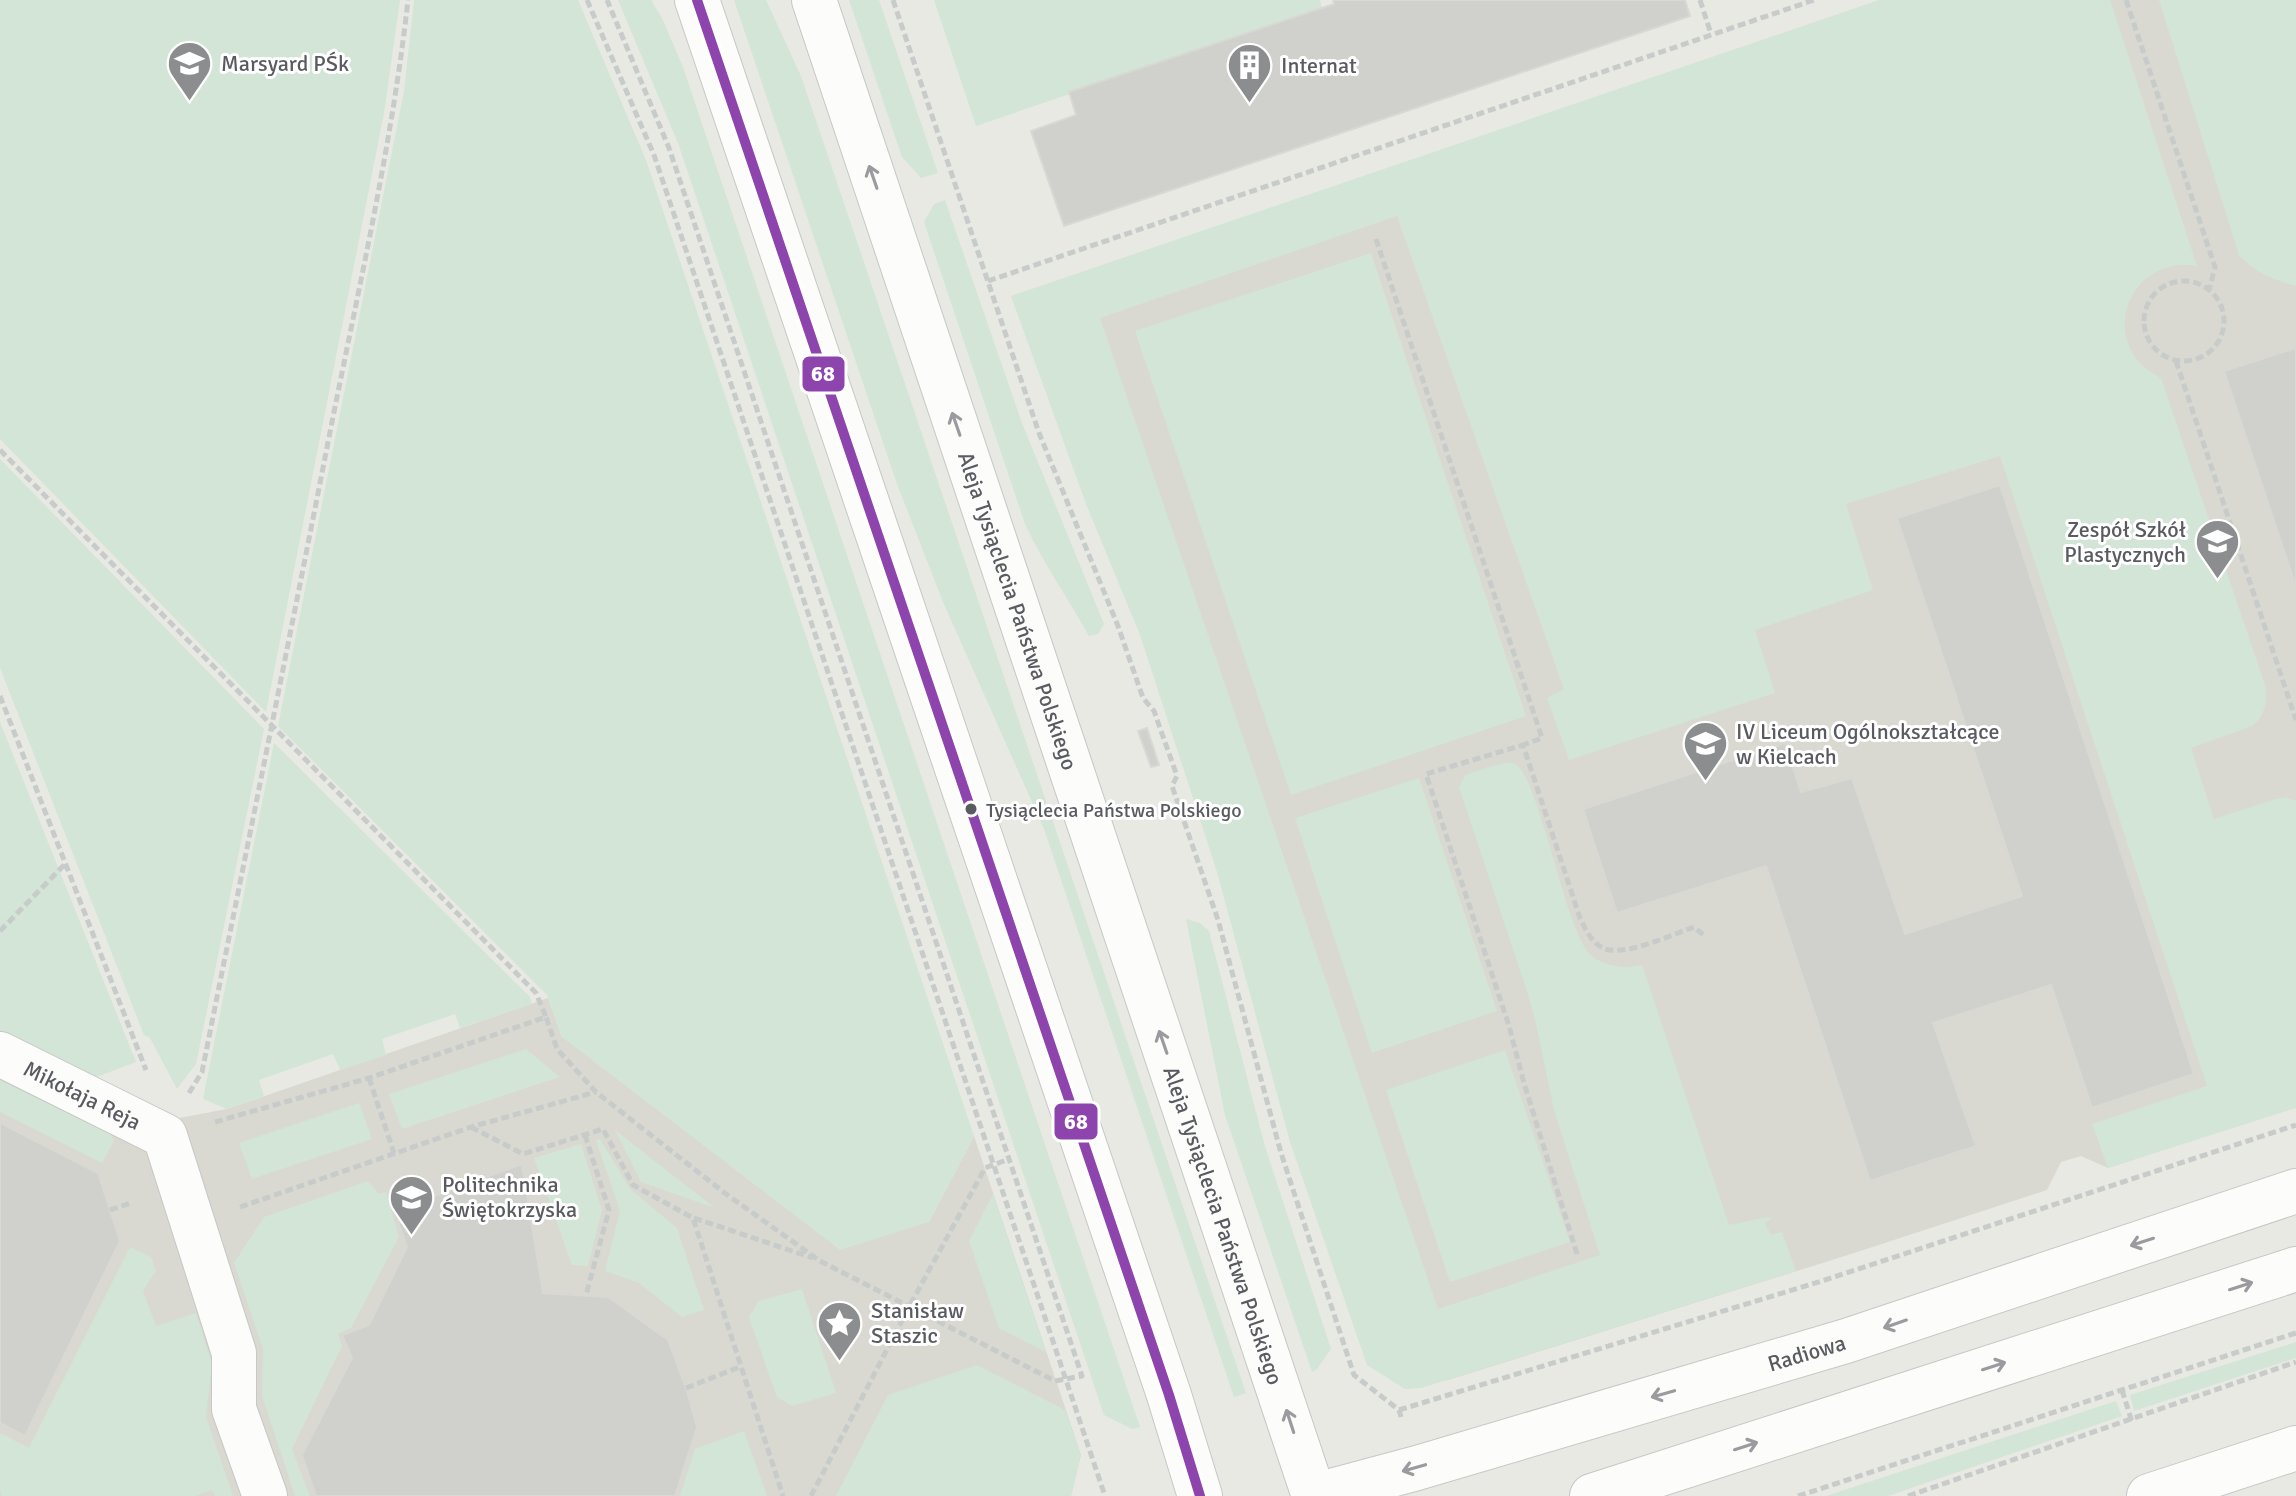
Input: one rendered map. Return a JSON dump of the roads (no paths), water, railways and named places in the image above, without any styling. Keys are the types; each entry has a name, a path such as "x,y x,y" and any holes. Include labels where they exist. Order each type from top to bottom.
{"street":[{"path":"697,0 1169,1395 1200,1496"},
{"name":"Aleja Tysiąclecia Państwa Polskiego","path":"814,0 1314,1496"},
{"name":"Mikołaja Reja","path":"0,1054 165,1136 234,1353 234,1409 265,1496"},
{"name":"Radiowa","path":"1314,1496 1846,1341 2296,1191"},
{"path":"1592,1496 1703,1479 2296,1269"},
{"path":"2149,1496 2296,1448"}],"place":[{"name":"Marsyard PŚk","path":"190,102"},
{"name":"Internat","path":"1250,104"},
{"name":"Zespół Szkół Plastycznych","path":"2217,581"},
{"name":"IV Liceum Ogólnokształcące w Kielcach","path":"1705,783"},
{"name":"Tysiąclecia Państwa Polskiego","path":"971,809"},
{"name":"Politechnika Świętokrzyska","path":"411,1236"},
{"name":"Stanisław Staszic","path":"840,1362"}]}
